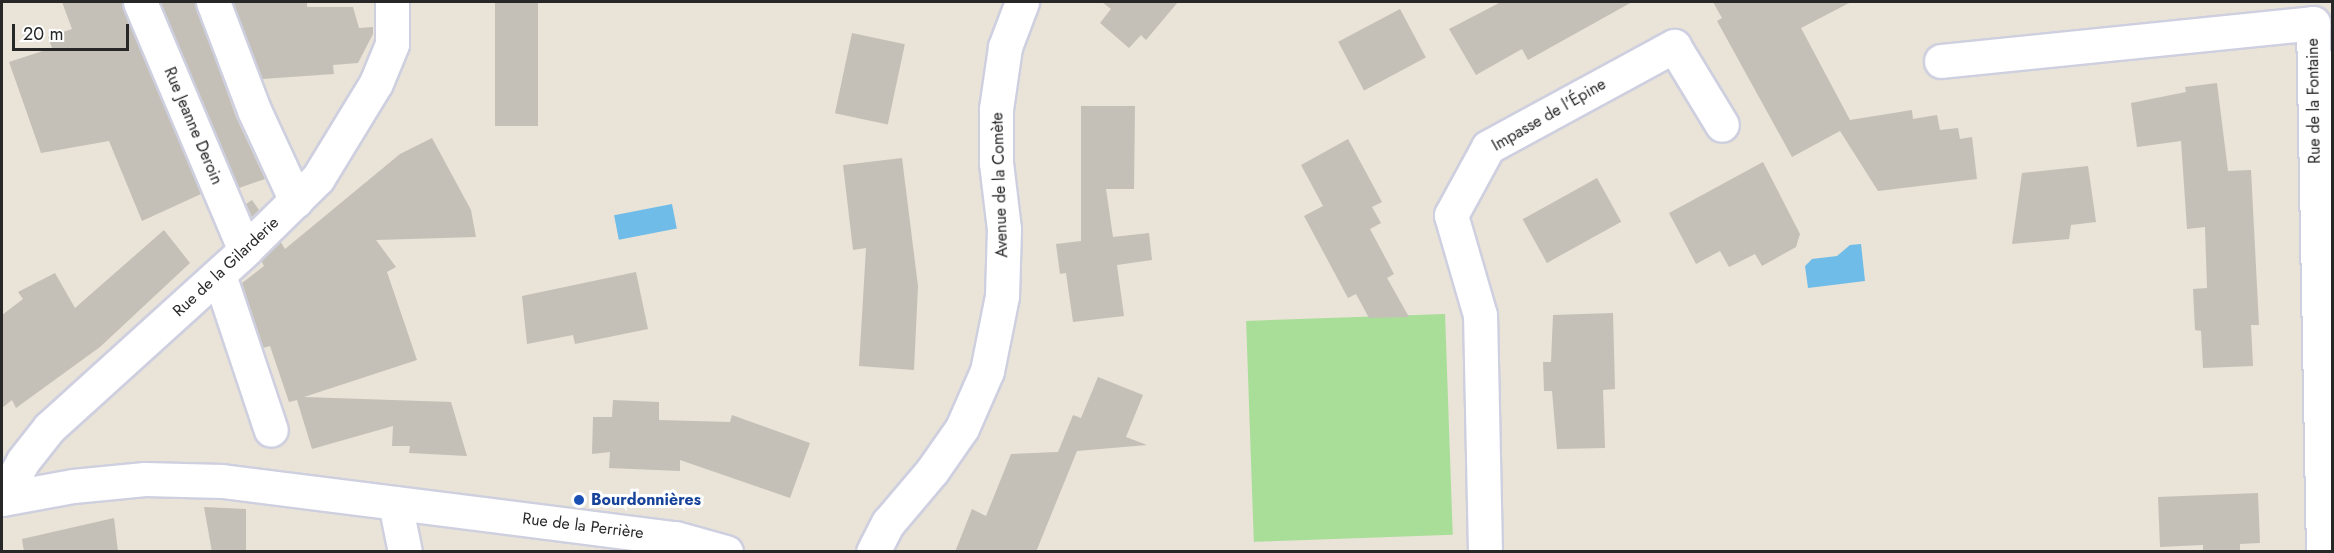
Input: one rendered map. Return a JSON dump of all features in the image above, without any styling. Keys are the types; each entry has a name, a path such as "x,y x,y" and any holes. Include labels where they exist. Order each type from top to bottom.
{"street":[{"name":"Rue Jeanne Deroin","path":"140,2 245,250"},
{"path":"213,2 254,110 296,201"},
{"name":"Rue de la Gilarderie","path":"2,499 23,460 49,428 219,275 296,201 335,154 376,83 392,44 392,2"},
{"name":"Avenue de la Comète","path":"873,552 888,523 962,428 987,371 1003,285 1004,229 996,163 996,110 1005,47 1022,2"},
{"name":"Rue de la Fontaine","path":"1941,61 2313,23 2323,552"},
{"name":"Impasse de l'Épine","path":"1485,552 1480,315 1451,215 1488,147 1674,46 1722,125"},
{"path":"219,275 271,430"},
{"name":"Rue de la Gilarderie","path":"2,499 73,486 145,479 222,481 439,508"},
{"path":"395,503 405,552"},
{"name":"Rue de la Perrière","path":"439,508 675,538 726,552"}],"green space":[{"path":"1445,314 1453,535 1254,542 1246,321"}],"water":[{"path":"672,204 677,229 619,240 614,215"},
{"path":"1861,244 1865,281 1808,288 1805,266 1812,259 1837,256 1850,245"}],"building":[{"path":"62,2 122,2 201,194 142,221 109,141 41,153 9,62 52,48 48,37 72,29"},
{"path":"160,2 195,2 236,117 265,179 239,188"},
{"path":"233,2 307,2 307,7 353,7 359,28 373,27 373,34 358,63 333,65 334,74 262,79"},
{"path":"495,2 538,2 538,126 495,126"},
{"path":"1102,2 1178,2 1146,40 1141,35 1129,48 1100,23 1111,9"},
{"path":"1501,2 1632,2 1528,60 1522,49 1476,75 1449,29"},
{"path":"1713,2 1851,2 1801,28 1850,120 1912,110 1913,119 1937,115 1940,130 1958,128 1960,139 1972,137 1977,179 1878,191 1840,131 1792,157 1717,21 1722,18"},
{"path":"1400,9 1426,58 1364,90 1338,42"},
{"path":"852,33 905,44 888,124 835,113"},
{"path":"2217,83 2228,171 2251,170 2259,325 2251,325 2253,366 2203,368 2201,331 2195,330 2193,289 2207,288 2205,227 2187,229 2181,141 2137,147 2131,103 2186,92 2185,87"},
{"path":"1081,106 1135,106 1134,189 1106,189 1113,237 1149,233 1152,260 1117,265 1124,316 1073,322 1066,273 1060,274 1056,244 1081,241"},
{"path":"432,138 471,210 476,237 376,240 396,267 387,272 417,360 304,397 451,402 467,456 409,453 410,446 392,446 393,426 312,449 297,400 289,402 270,346 263,348 242,283 264,266 261,260 280,241 285,249 400,154"},
{"path":"1348,139 1382,202 1372,207 1381,223 1370,229 1394,274 1387,278 1409,317 1369,318 1356,294 1348,298 1304,216 1323,206 1301,165"},
{"path":"902,158 918,286 914,370 859,366 866,248 853,250 843,165"},
{"path":"1763,162 1800,234 1796,247 1762,266 1755,254 1729,267 1720,251 1696,264 1669,213"},
{"path":"2088,166 2096,222 2071,225 2069,239 2012,244 2022,173"},
{"path":"1597,178 1621,222 1547,263 1523,219"},
{"path":"252,200 259,210 252,217 246,204"},
{"path":"164,230 190,263 100,347 16,408 12,400 2,408 2,315 23,299 18,292 55,273 75,308"},
{"path":"636,272 648,329 575,344 573,335 527,344 522,296"},
{"path":"1613,313 1615,389 1603,390 1605,448 1557,449 1552,391 1544,391 1543,362 1551,362 1553,315"},
{"path":"1098,377 1143,395 1126,437 1147,445 1077,451 1036,552 955,552 972,509 986,516 1011,454 1058,452 1073,415 1081,418"},
{"path":"613,400 659,402 659,420 730,422 732,415 810,443 790,498 680,460 680,471 609,468 610,452 592,454 593,417 612,417"},
{"path":"2258,493 2260,543 2240,544 2240,552 2203,552 2203,545 2160,547 2158,497"},
{"path":"204,507 246,509 246,552 212,552"},
{"path":"114,518 118,552 24,552 22,539"}],"place":[{"name":"Bourdonnières","path":"579,500"}]}
